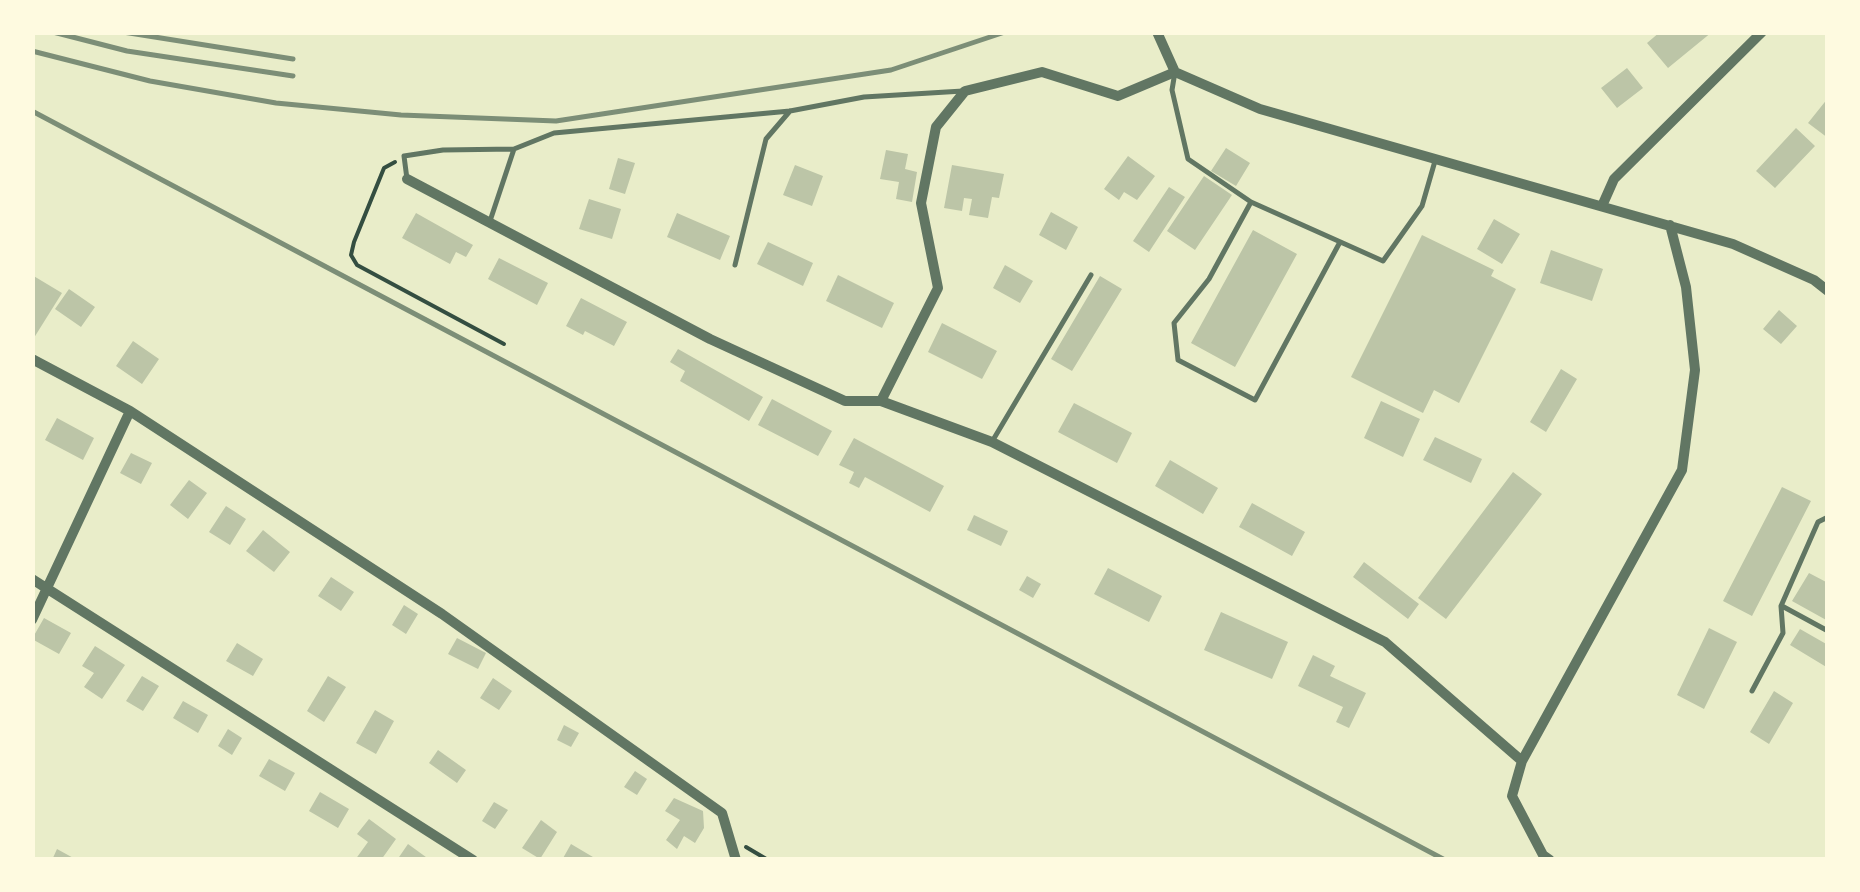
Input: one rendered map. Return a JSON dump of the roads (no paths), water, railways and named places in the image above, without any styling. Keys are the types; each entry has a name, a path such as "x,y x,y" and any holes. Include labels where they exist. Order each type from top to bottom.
{"street":[{"path":"1157,32 1175,72 1260,109 1734,244 1814,280 1828,291"},
{"path":"1602,206 1614,179 1762,32"},
{"path":"881,401 938,288 921,203 936,127 965,91 1042,72 1118,96 1175,72"},
{"path":"407,179 744,354 845,400 881,401 992,442 1384,642 1522,761"},
{"path":"1550,860 1543,856 1512,796 1522,761 1682,470 1696,370 1686,287 1670,226"},
{"path":"32,358 130,411 442,614 722,813 736,860"},
{"path":"32,620 130,411"},
{"path":"32,580 472,860"}],"lane":[{"path":"1175,72 1172,90 1188,159 1251,202 1383,261 1422,206 1436,158"},
{"path":"407,179 404,156 443,150 514,149 554,133 790,110 864,97 965,91"},
{"path":"735,266 766,139 790,110"},
{"path":"490,222 514,149"},
{"path":"1251,202 1209,279 1174,323 1178,360 1255,400 1340,242"},
{"path":"992,442 1091,274"},
{"path":"1752,691 1783,633 1781,606 1818,522 1828,517"},
{"path":"1781,606 1828,631"}],"railway":[{"path":"53,32 127,51 293,76"},
{"path":"123,32 293,59"},
{"path":"32,51 150,81 276,103 401,115 556,121 891,70 1005,32"},
{"path":"32,111 1445,860"}]}
